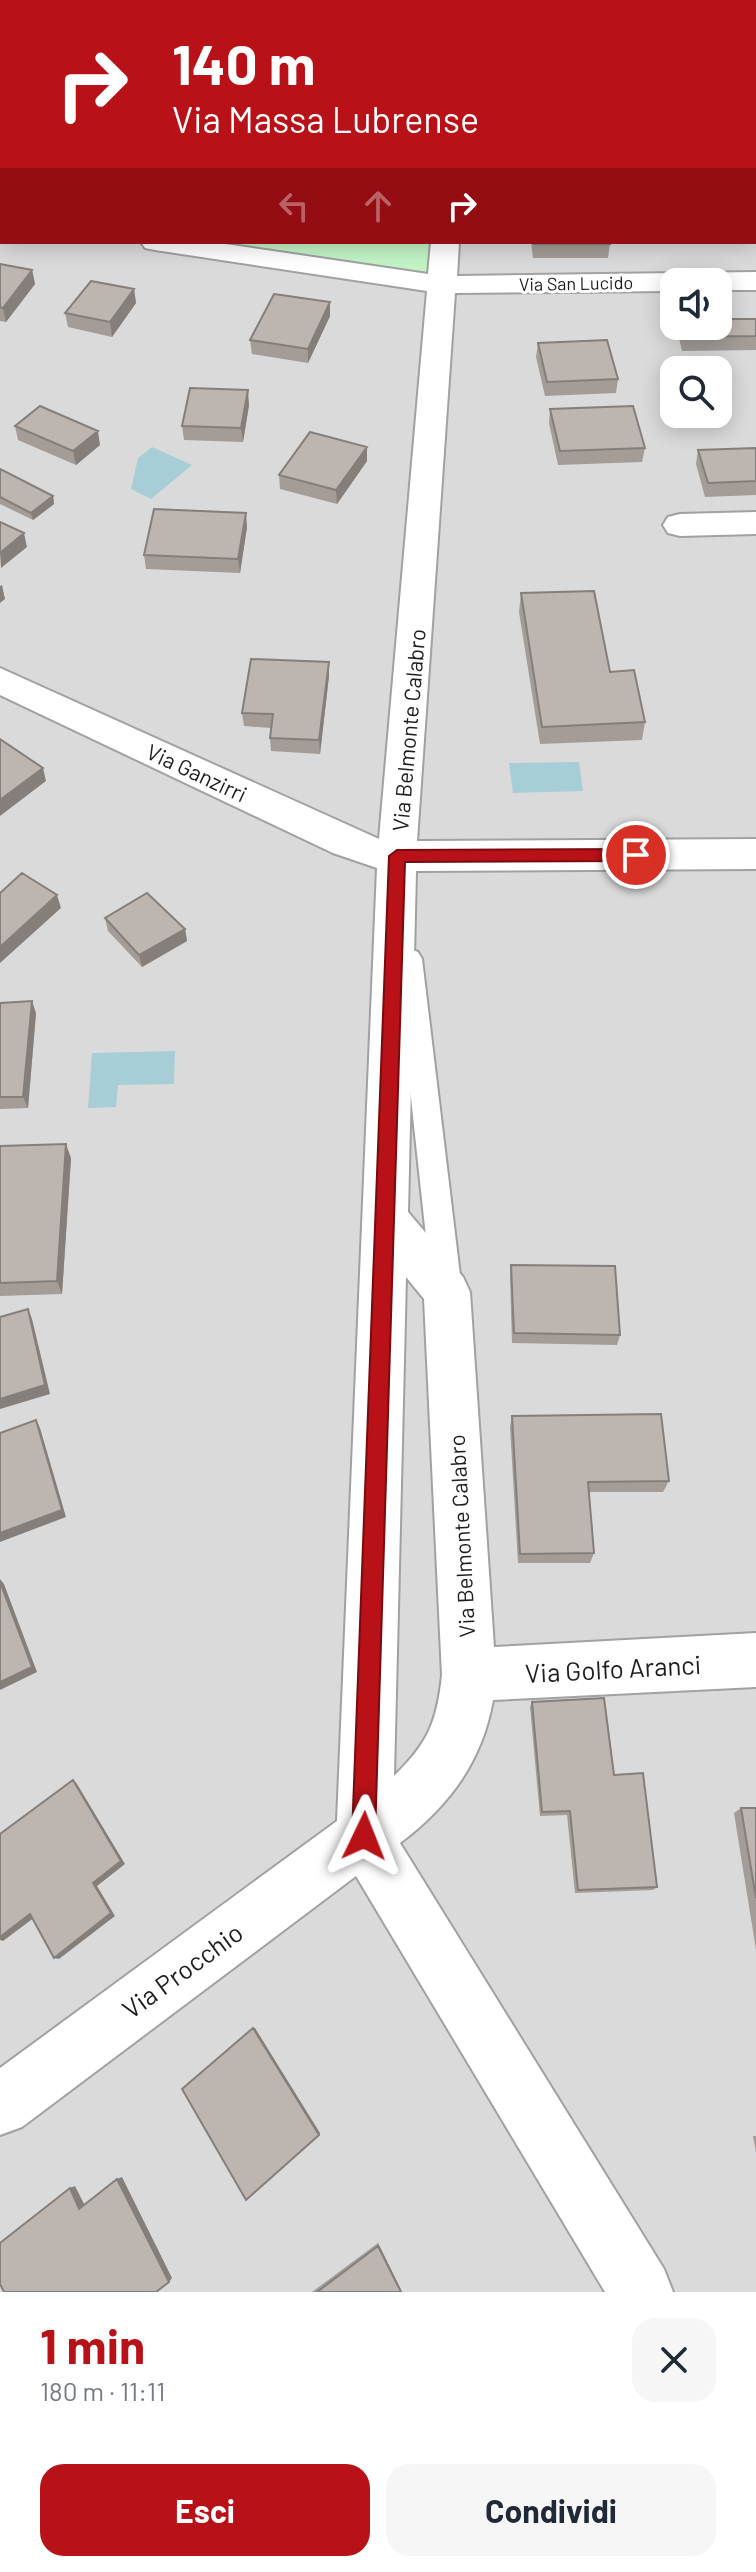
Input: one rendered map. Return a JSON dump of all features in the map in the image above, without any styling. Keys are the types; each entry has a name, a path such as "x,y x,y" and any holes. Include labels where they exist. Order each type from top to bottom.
{"street":[{"name":"Via San Lucido","path":"168,244 444,285 756,281"},
{"name":"Via Belmonte Calabro","path":"364,1836 397,856 445,244"},
{"path":"680,525 756,523"},
{"name":"Via Ganzirri","path":"0,680 347,843 378,854 756,854"},
{"path":"385,1219 447,1292"},
{"name":"Via Belmonte Calabro","path":"364,1836 421,1789 452,1750 464,1722 469,1675 447,1292"},
{"name":"Via Golfo Aranci","path":"469,1675 756,1660"},
{"path":"364,1836 641,2292"},
{"name":"Via Procchio","path":"0,2105 364,1836"}],"lane":[{"path":"397,856 447,1292"}],"shaded area":[{"path":"0,244 756,244 756,2292 0,2292"}],"green space":[{"path":"193,244 447,244 444,285"}],"water":[{"path":"152,447 192,465 151,499 131,489 138,458"},
{"path":"579,762 583,791 513,793 509,763"},
{"path":"175,1051 174,1084 118,1085 116,1107 88,1108 92,1053"}],"building":[{"path":"0,264 32,270 3,308 0,307"},
{"path":"91,281 134,289 110,322 65,313"},
{"path":"274,294 330,302 308,349 250,340"},
{"path":"732,319 756,319 756,336 732,336"},
{"path":"607,340 618,379 547,382 538,343"},
{"path":"190,388 248,390 241,428 182,426"},
{"path":"40,406 98,431 73,451 15,426"},
{"path":"633,406 645,448 560,451 550,409"},
{"path":"310,432 367,447 336,490 279,475"},
{"path":"756,448 756,481 708,483 698,450"},
{"path":"0,469 53,496 31,513 0,497"},
{"path":"154,509 246,513 238,559 144,555"},
{"path":"0,522 24,533 0,553"},
{"path":"594,591 610,672 634,670 645,722 542,727 521,593"},
{"path":"251,659 329,662 319,740 270,738 273,714 242,713"},
{"path":"0,739 43,768 0,800"},
{"path":"22,873 57,895 0,947 0,893"},
{"path":"147,893 185,929 139,955 105,918"},
{"path":"32,1001 23,1097 0,1097 0,1003"},
{"path":"66,1144 57,1281 0,1283 0,1146"},
{"path":"511,1265 615,1266 620,1335 514,1333"},
{"path":"28,1309 45,1385 0,1399 0,1317"},
{"path":"661,1414 669,1481 588,1482 594,1553 520,1554 512,1416"},
{"path":"36,1420 62,1510 0,1533 0,1433"},
{"path":"0,1582 32,1667 0,1682"},
{"path":"604,1698 614,1775 643,1773 657,1887 578,1890 570,1811 542,1812 532,1702"},
{"path":"73,1780 121,1861 93,1883 111,1913 54,1958 30,1914 0,1937 0,1834"},
{"path":"741,1808 756,1808 756,1898"},
{"path":"253,2028 319,2135 246,2200 182,2089"},
{"path":"117,2179 169,2282 156,2292 4,2292 0,2284 0,2243 70,2188 79,2209"},
{"path":"378,2246 401,2292 317,2292"}],"route":[{"path":"364,1836 397,856 636,855"}]}
